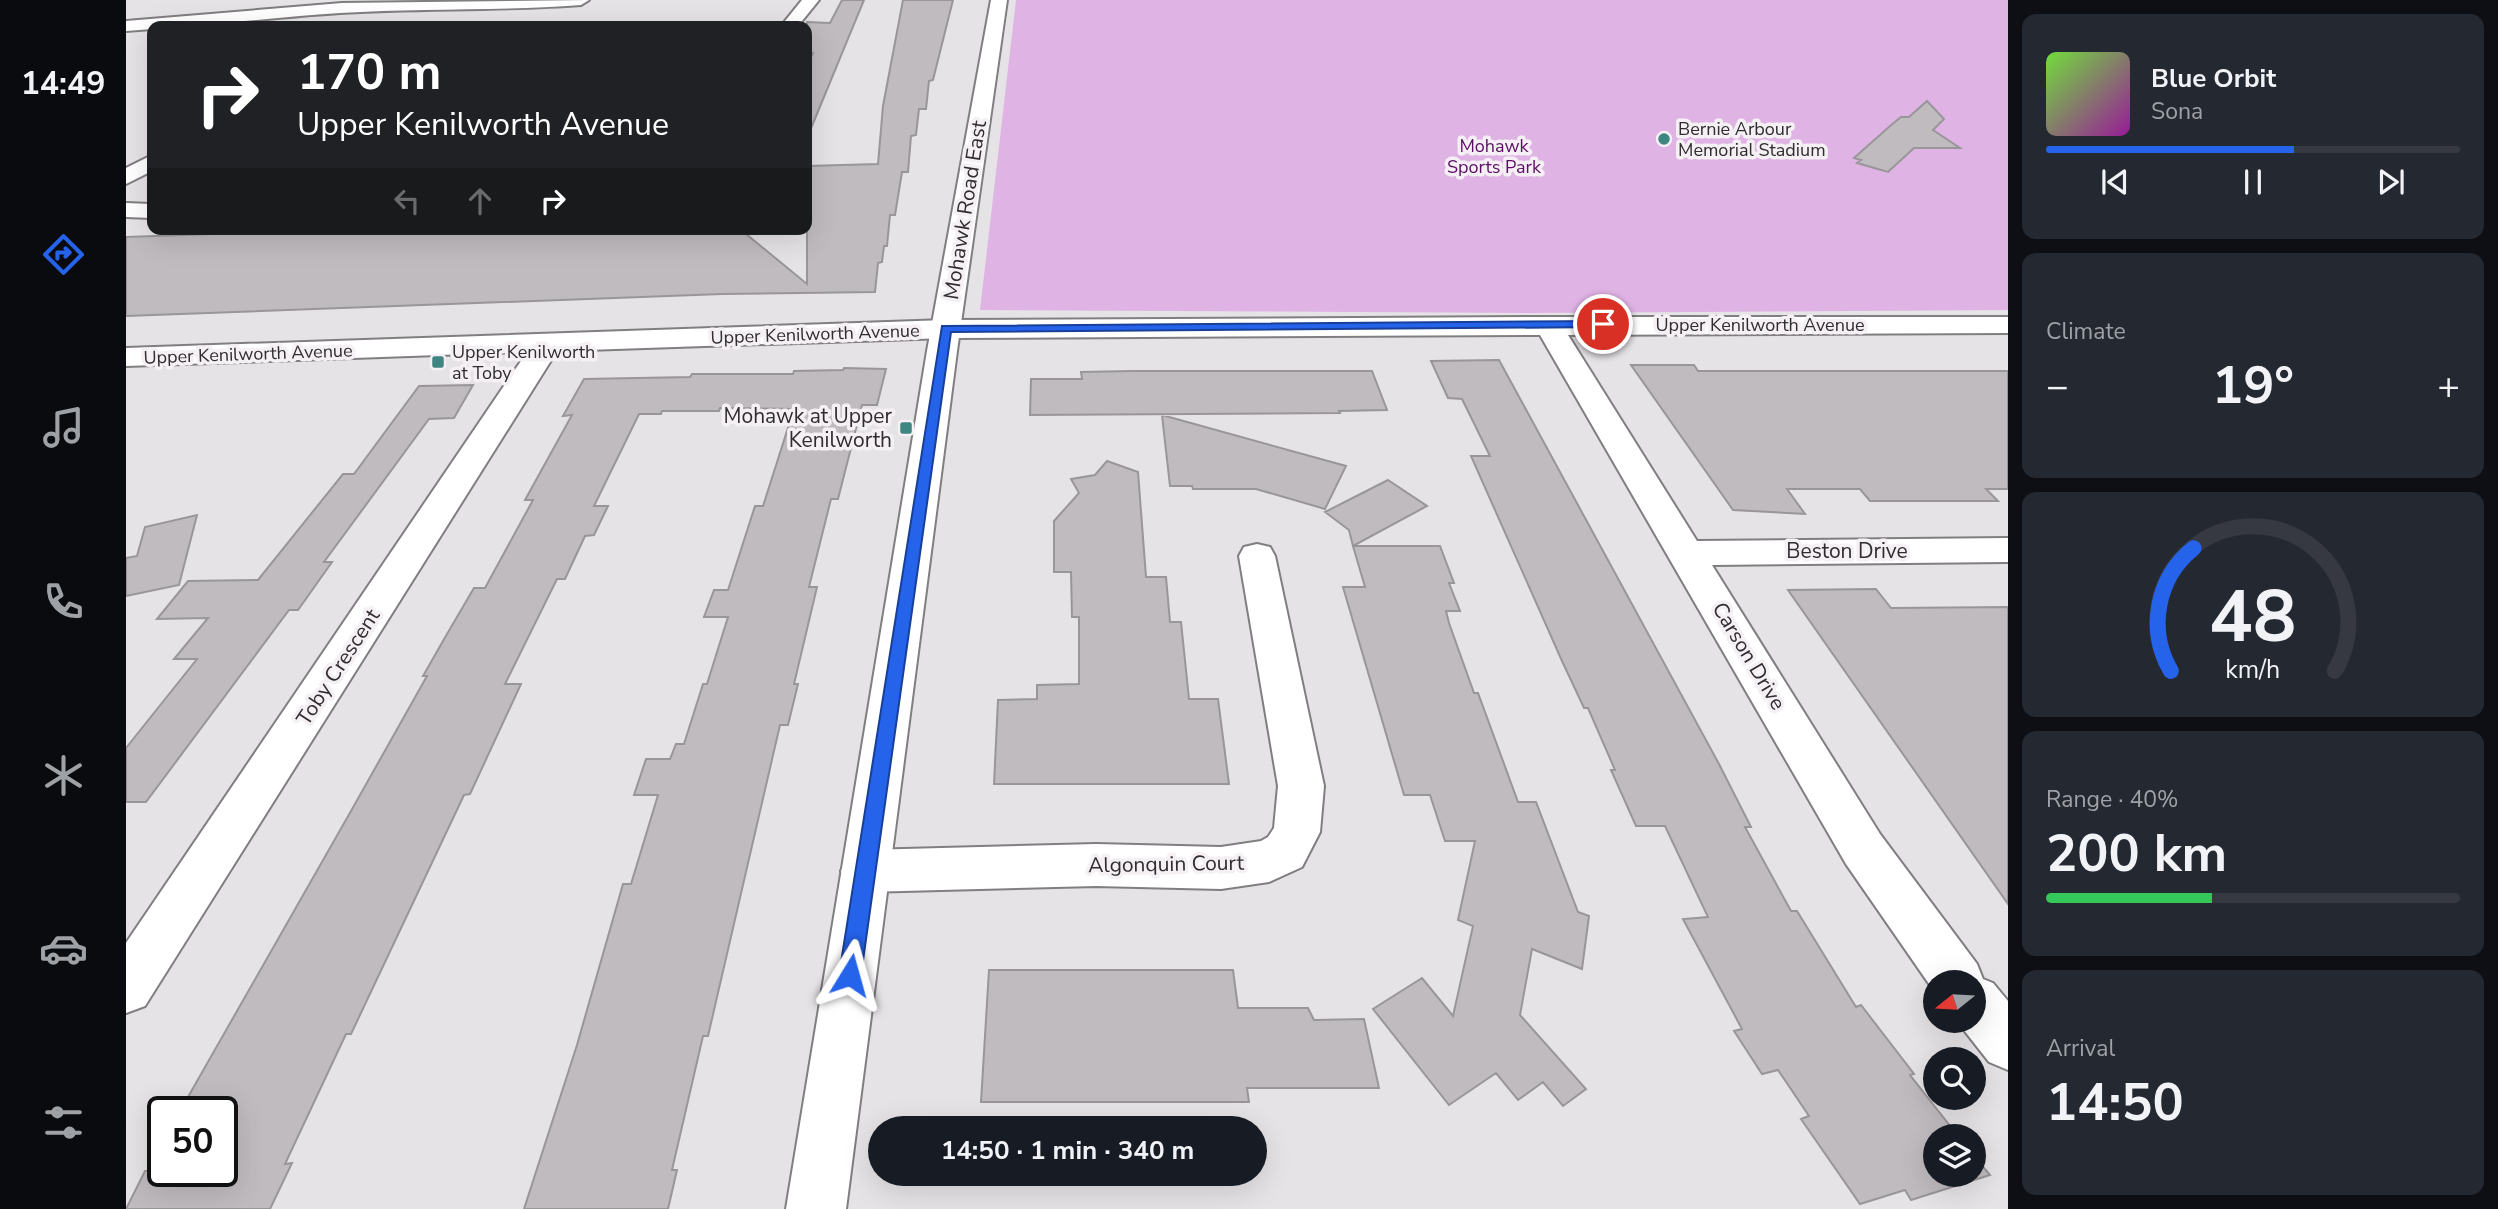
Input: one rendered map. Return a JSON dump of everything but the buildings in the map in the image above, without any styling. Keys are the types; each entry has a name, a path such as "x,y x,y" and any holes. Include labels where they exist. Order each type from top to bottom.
{"street":[{"path":"224,21 263,19 342,8 519,5 581,0"},
{"path":"793,21 811,0"},
{"name":"Mohawk Road East","path":"816,1209 946,329 999,0"},
{"path":"511,21 519,5"},
{"path":"126,26 147,25"},
{"path":"126,177 147,165"},
{"path":"126,210 147,211"},
{"name":"Carson Drive","path":"1548,325 1863,849 1949,970"},
{"name":"Upper Kenilworth Avenue","path":"126,357 946,329 2008,325"},
{"name":"Toby Crescent","path":"126,988 547,344"},
{"name":"Beston Drive","path":"1686,553 2008,550"},
{"name":"Algonquin Court","path":"866,871 1096,865 1221,868 1269,861 1285,852 1297,832 1301,786 1256,556"},
{"path":"1986,1016 2008,1043"}],"green space":[{"name":"Mohawk Sports Park","path":"1016,0 2008,0 2008,310 1526,313 980,310"}],"place":[{"name":"Bernie Arbour Memorial Stadium","path":"1664,139"},
{"name":"Upper Kenilworth at Toby","path":"438,362"},
{"name":"Mohawk at Upper Kenilworth","path":"906,428"}],"route":[{"path":"850,975 946,329 1603,324"}]}
